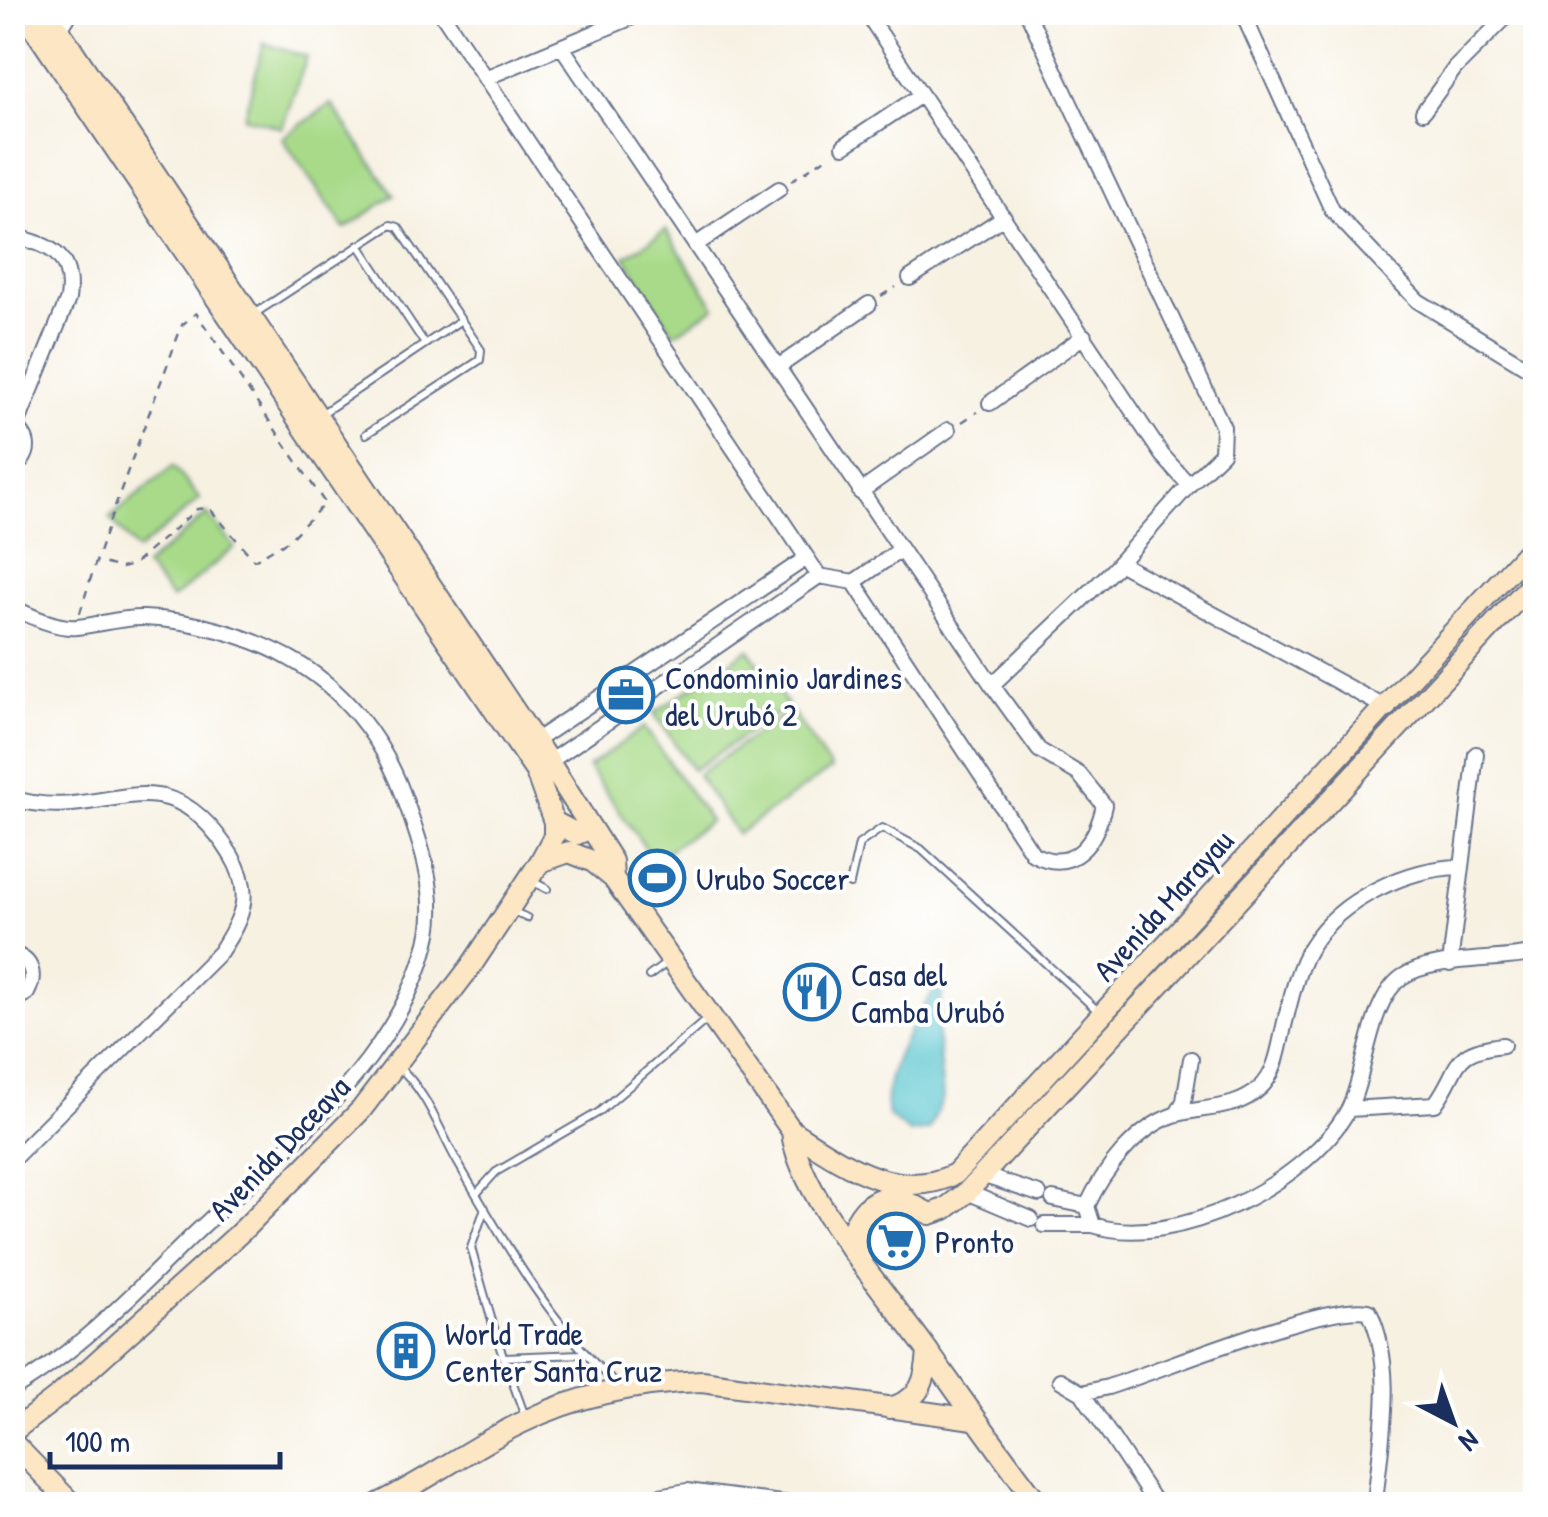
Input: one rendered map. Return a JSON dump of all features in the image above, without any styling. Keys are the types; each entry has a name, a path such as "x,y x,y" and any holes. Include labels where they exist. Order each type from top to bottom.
{"main road":[{"path":"23,12 536,772 554,822 577,834 591,828"},
{"path":"48,12 65,22 318,416 549,762 612,860 613,878"},
{"name":"Avenida Marayau","path":"792,1131 873,1177 904,1186 934,1184 977,1155 1382,705 1536,542"},
{"name":"Avenida Marayau","path":"847,1240 855,1218 876,1199 893,1195 936,1213 967,1192 1536,580"},
{"name":"Avenida Doceava","path":"12,1432 60,1396 322,1154 518,914 539,877 554,836 554,822"},
{"path":"539,877 568,852 592,861 613,878 792,1131 794,1152 847,1240 973,1419 1039,1504"},
{"path":"861,1260 868,1235 879,1221 890,1212 914,1207"},
{"path":"882,1410 905,1404 917,1395 926,1378 928,1350"},
{"path":"378,1504 527,1420 622,1389 702,1381 882,1410 973,1419"},
{"path":"12,1442 72,1504"}],"street":[{"path":"441,12 819,576 854,582 900,550"},
{"path":"486,78 646,12"},
{"path":"866,12 1162,454 1189,486"},
{"path":"992,685 1119,563 1222,453 1223,427 1027,12"},
{"path":"1242,12 1332,210 1418,301 1536,372"},
{"path":"1423,112 1455,68 1511,12"},
{"path":"562,47 992,685 1039,750 1080,774 1104,805 1094,838 1077,856 1063,862 1033,854 854,582"},
{"path":"844,146 921,95"},
{"path":"698,244 778,190"},
{"path":"910,278 1004,217"},
{"path":"12,236 40,242 56,252 67,263 71,278 68,300 14,426 28,444 24,458 12,468"},
{"path":"778,367 869,304"},
{"path":"990,404 1084,336"},
{"path":"860,492 948,430"},
{"path":"534,741 805,559"},
{"path":"1119,563 1406,720"},
{"path":"549,762 819,576"},
{"path":"12,608 76,627 142,617 179,622 251,640 324,681 365,723 396,777 428,882 430,930 417,976 396,1014 358,1070 319,1114 73,1350 12,1390"},
{"path":"1450,964 1476,754"},
{"path":"12,798 64,806 130,793 172,799 200,816 218,835 244,880 246,902 240,922 202,973 12,1160"},
{"path":"1094,1224 1088,1206 1097,1184 1142,1134 1177,1114 1234,1103 1263,1086 1273,1070 1295,984 1311,946 1326,928 1408,873 1460,867"},
{"path":"967,1192 1037,1222 1094,1224 1130,1232 1241,1203 1307,1159 1349,1109 1373,1030 1399,979 1422,967 1536,953"},
{"path":"12,954 28,963 32,972 27,993 12,1001"},
{"path":"1349,1109 1435,1104 1460,1058 1474,1048 1504,1045"},
{"path":"1177,1114 1184,1101 1191,1059"},
{"path":"982,1175 1046,1197 1088,1206"},
{"path":"1082,1393 1308,1319 1352,1308 1369,1312 1379,1334 1384,1380 1375,1504"},
{"path":"1060,1380 1082,1393 1156,1504"},
{"path":"615,1504 688,1491 788,1504"}],"lane":[{"path":"253,315 395,225 481,350 480,360 366,434"},
{"path":"359,245 425,344"},
{"path":"318,416 461,320"},
{"path":"850,884 860,844 870,833 882,828 896,834 922,849 1104,1016"},
{"path":"648,976 671,960"},
{"path":"476,1194 496,1172 599,1112 711,1016"},
{"path":"397,1066 425,1095 476,1194 582,1354 622,1389"},
{"path":"485,1208 472,1248 527,1420"},
{"path":"504,1357 582,1354"}],"path":[{"path":"778,190 844,146"},
{"path":"869,304 910,278"},
{"path":"76,627 95,561 182,325 196,312 325,503 289,540 254,560 209,508 198,509 133,565 121,568 95,561"},
{"path":"948,430 990,404"}],"green space":[{"path":"264,43 307,57 282,128 244,117"},
{"path":"331,104 394,195 345,229 282,138"},
{"path":"666,230 715,307 674,334 625,257"},
{"path":"173,466 200,499 137,551 110,518"},
{"path":"207,514 235,547 172,599 145,566"},
{"path":"749,649 788,706 693,770 654,713"},
{"path":"791,710 831,769 737,834 697,775"},
{"path":"644,727 710,821 654,860 588,767"}],"water":[{"path":"939,984 943,987 937,1032 943,1098 929,1130 910,1133 888,1116 889,1082 901,1046"}],"place":[{"name":"Condominio Jardines del Urubó 2","path":"626,695"},
{"name":"Urubo Soccer","path":"657,878"},
{"name":"Casa del Camba Urubó","path":"812,992"},
{"name":"Pronto","path":"896,1241"},
{"name":"World Trade Center Santa Cruz","path":"406,1351"}]}
